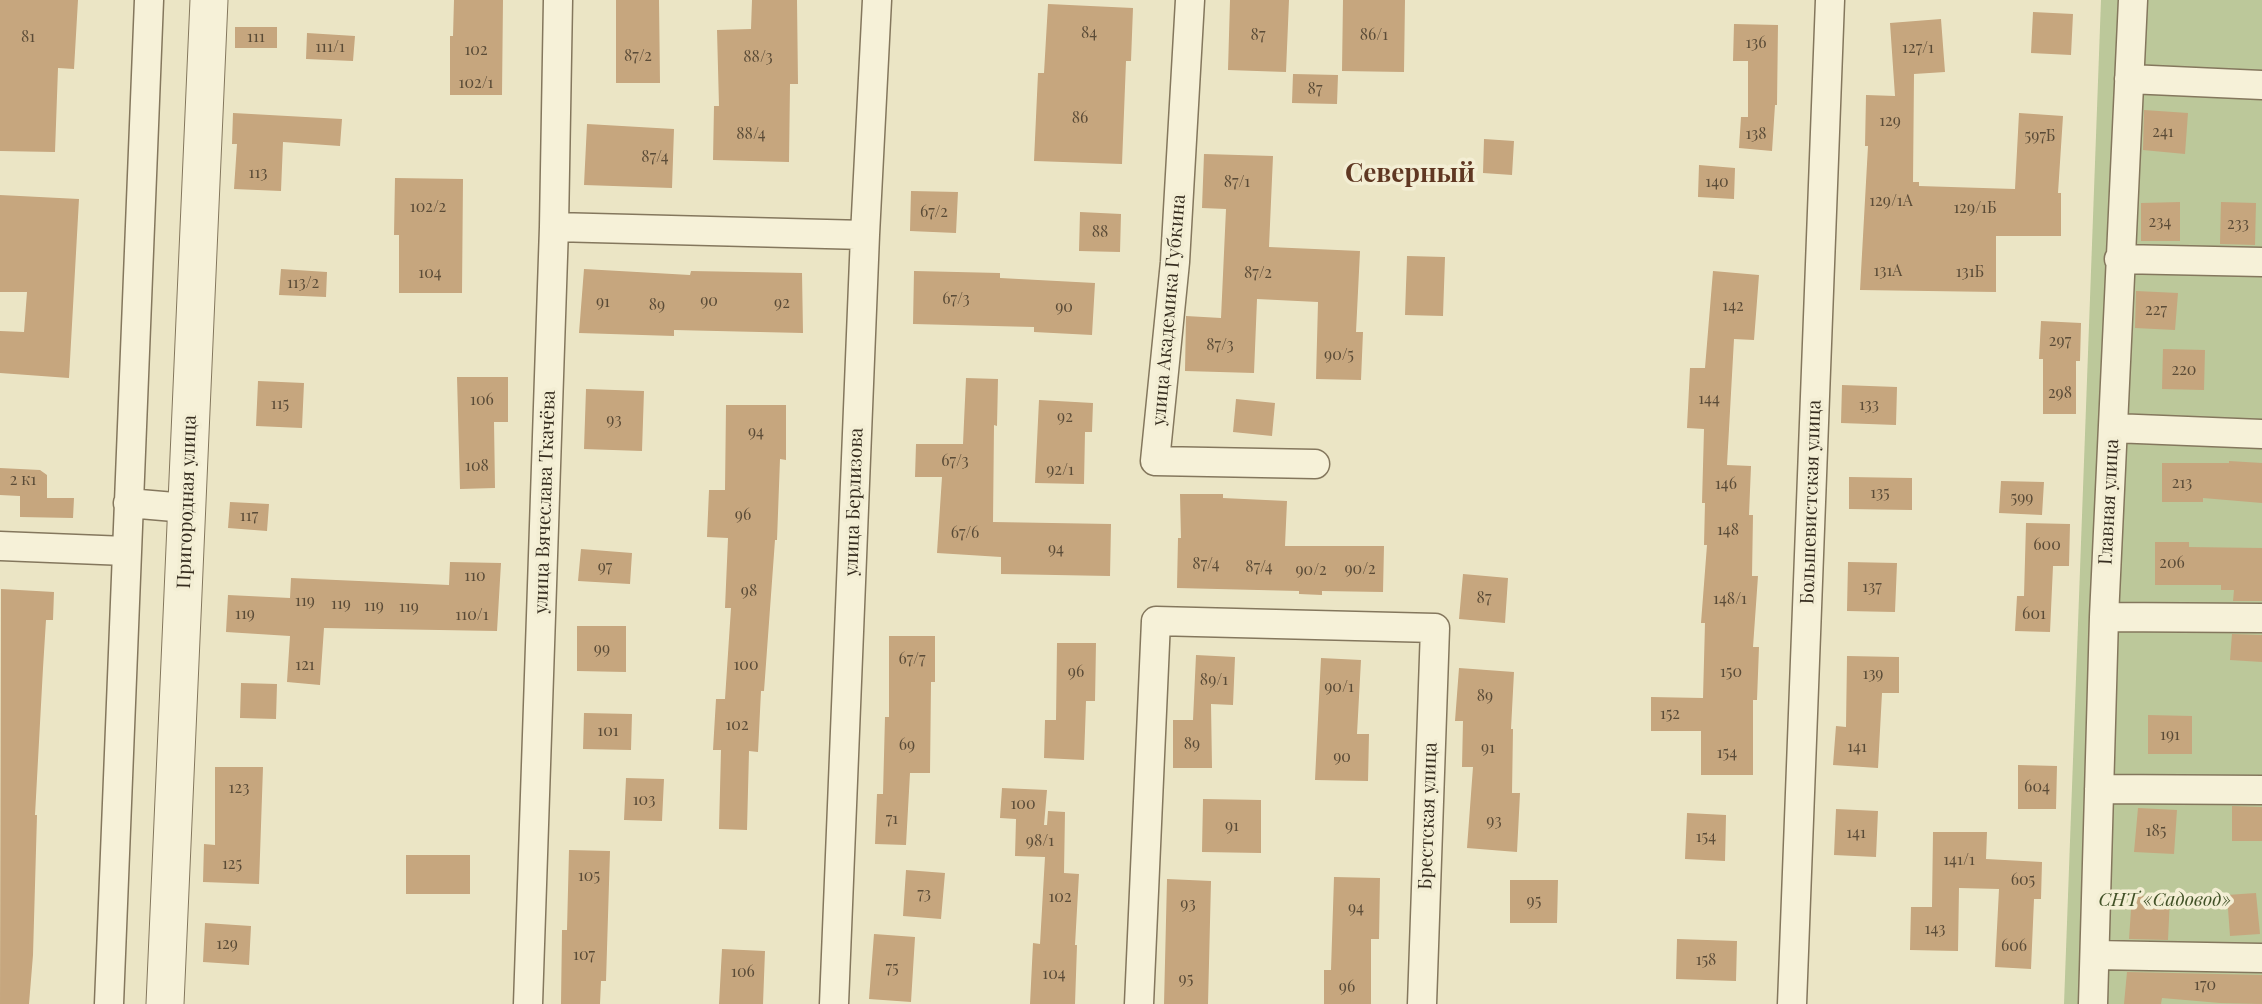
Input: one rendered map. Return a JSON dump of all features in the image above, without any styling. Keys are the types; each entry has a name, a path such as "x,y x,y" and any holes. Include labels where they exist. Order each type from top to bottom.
{"street":[{"path":"109,1004 149,0"},
{"name":"Пригородная улица","path":"165,1004 209,0"},
{"name":"улица Вячеслава Ткачёва","path":"528,1004 554,227 558,0"},
{"name":"улица Берлизова","path":"834,1004 877,0"},
{"name":"улица Академика Губкина","path":"1190,0 1175,262 1155,461 1315,464"},
{"name":"Большевистская улица","path":"1792,1004 1830,0"},
{"name":"Главная улица","path":"2093,1004 2104,617 2133,0"},
{"path":"2129,79 2262,85"},
{"path":"554,227 865,235"},
{"path":"2119,259 2262,262"},
{"path":"2113,428 2262,434"},
{"path":"128,503 186,508"},
{"path":"0,546 126,551"},
{"path":"2104,617 2262,618"},
{"name":"Брестская улица","path":"1139,1004 1156,621 1435,628 1422,1004"},
{"path":"2099,789 2262,790"},
{"path":"2095,955 2262,958"}],"green space":[{"name":"СНТ «Садовод»","path":"2101,0 2262,0 2262,1004 2064,1004"}],"building":[{"path":"0,0 78,0 74,69 58,68 55,152 0,151"},
{"path":"454,0 503,0 502,95 450,95 450,36 453,36"},
{"path":"616,0 659,0 660,83 616,83"},
{"path":"752,0 797,0 798,84 790,84 789,162 713,160 714,106 719,106 717,30 751,29"},
{"path":"1230,0 1289,0 1286,72 1228,70"},
{"path":"1343,0 1405,0 1404,72 1342,71"},
{"path":"1048,4 1133,8 1131,61 1126,61 1122,164 1034,161 1038,73 1044,73"},
{"path":"2033,12 2073,14 2071,55 2031,53"},
{"path":"1941,19 1945,72 1914,74 1913,182 1919,182 1919,186 2015,189 2019,113 2063,116 2058,193 2061,193 2061,236 1996,236 1996,292 1860,290 1868,146 1865,146 1866,95 1895,96 1890,23"},
{"path":"1734,24 1778,25 1777,105 1772,151 1739,148 1741,117 1748,117 1748,61 1733,61"},
{"path":"235,27 277,27 277,48 235,48"},
{"path":"307,33 355,36 353,61 306,59"},
{"path":"1293,74 1338,75 1337,104 1292,103"},
{"path":"2144,110 2188,113 2185,154 2143,150"},
{"path":"233,113 342,119 340,146 283,142 281,191 234,189 237,144 232,144"},
{"path":"587,124 674,129 672,188 584,185"},
{"path":"1484,139 1514,141 1512,175 1483,173"},
{"path":"1204,154 1273,156 1269,247 1360,251 1356,332 1363,332 1361,380 1316,379 1318,302 1257,299 1254,373 1185,371 1186,316 1221,318 1226,209 1202,208"},
{"path":"1699,165 1735,168 1734,199 1698,197"},
{"path":"395,178 463,179 462,293 399,293 399,235 394,235"},
{"path":"911,191 958,192 956,233 910,231"},
{"path":"0,195 79,199 69,378 0,373 0,331 24,332 27,292 0,292"},
{"path":"2180,202 2180,241 2141,241 2141,203"},
{"path":"2221,202 2256,203 2255,245 2220,244"},
{"path":"1080,212 1121,214 1120,252 1079,251"},
{"path":"1407,256 1445,257 1443,316 1405,315"},
{"path":"281,269 327,272 326,297 279,295"},
{"path":"584,269 690,275 691,271 802,273 803,333 674,330 674,336 579,333"},
{"path":"914,271 1000,273 1000,278 1095,283 1092,335 1034,332 1034,327 913,324"},
{"path":"1713,271 1759,275 1754,340 1734,339 1727,465 1751,466 1749,515 1753,515 1752,576 1758,576 1753,647 1759,647 1757,700 1753,700 1753,775 1701,775 1701,731 1651,731 1651,697 1703,698 1705,623 1701,623 1707,545 1704,545 1705,503 1702,503 1704,429 1687,428 1690,368 1705,368"},
{"path":"2136,291 2178,293 2175,330 2135,328"},
{"path":"2041,321 2081,323 2080,361 2076,361 2076,414 2043,414 2043,359 2039,359"},
{"path":"2163,349 2205,350 2204,390 2162,389"},
{"path":"457,377 508,377 508,422 494,422 495,488 460,489"},
{"path":"966,378 998,379 997,426 994,425 993,522 1111,524 1110,576 1001,574 1001,557 937,553 942,477 915,477 916,444 963,444"},
{"path":"258,381 304,383 302,428 256,426"},
{"path":"1842,385 1897,387 1896,425 1841,423"},
{"path":"586,389 644,391 642,451 584,449"},
{"path":"1236,399 1275,403 1272,436 1233,432"},
{"path":"1039,400 1093,403 1092,432 1085,432 1084,484 1035,483"},
{"path":"726,405 786,405 786,460 780,459 777,540 764,691 761,691 758,752 749,751 747,830 719,829 721,750 713,750 716,699 725,699 731,608 725,608 728,538 707,537 709,490 725,490"},
{"path":"2162,463 2262,463 2262,503 2203,498 2203,502 2162,502"},
{"path":"0,468 40,470 47,475 47,498 74,498 73,518 20,517 20,496 0,495"},
{"path":"1849,477 1912,478 1912,510 1849,509"},
{"path":"2001,481 2044,482 2042,515 1999,513"},
{"path":"1180,494 1223,494 1223,498 1287,501 1285,546 1384,546 1383,592 1322,591 1322,595 1299,594 1299,591 1177,588 1178,538 1181,538"},
{"path":"230,502 269,504 267,531 228,528"},
{"path":"2026,523 2070,524 2069,566 2053,566 2050,632 2015,631 2017,596 2024,596"},
{"path":"2155,542 2189,542 2189,547 2262,548 2262,601 2233,601 2234,590 2221,590 2221,585 2155,585"},
{"path":"581,549 632,553 630,584 578,581"},
{"path":"450,562 501,563 497,631 324,628 320,685 287,682 290,636 226,632 228,595 290,598 291,578 449,585"},
{"path":"1848,562 1897,563 1895,612 1847,611"},
{"path":"1463,574 1508,578 1505,623 1459,619"},
{"path":"1,589 54,592 53,620 46,620 43,668 29,1004 0,1004"},
{"path":"577,626 626,626 626,672 577,671"},
{"path":"2232,634 2262,635 2262,662 2230,660"},
{"path":"889,636 935,636 935,682 931,682 930,773 910,773 906,845 875,844 877,794 883,794 885,717 889,717"},
{"path":"1057,643 1096,643 1095,701 1086,701 1084,760 1044,758 1045,720 1056,720"},
{"path":"1196,655 1235,657 1233,705 1211,704 1212,768 1173,768 1173,720 1193,720"},
{"path":"1847,656 1899,657 1899,693 1882,693 1878,768 1833,765 1836,726 1846,727"},
{"path":"1321,658 1361,660 1357,734 1369,734 1368,781 1315,780"},
{"path":"1459,668 1514,672 1512,793 1520,793 1517,852 1467,848 1473,767 1462,767 1463,721 1455,721"},
{"path":"241,683 277,684 276,719 240,718"},
{"path":"584,713 632,714 631,750 583,749"},
{"path":"2148,715 2192,716 2192,754 2148,754"},
{"path":"2018,765 2057,766 2056,809 2018,809"},
{"path":"215,767 263,767 259,884 203,882 204,844 215,845"},
{"path":"626,778 664,779 662,821 624,820"},
{"path":"1002,788 1047,790 1044,825 1047,825 1048,811 1065,812 1064,873 1079,874 1075,1004 1030,1004 1033,943 1040,944 1045,857 1015,856 1016,819 1000,818"},
{"path":"1203,799 1261,800 1261,853 1202,852"},
{"path":"2232,806 2262,807 2262,841 2232,841"},
{"path":"2138,808 2177,810 2174,854 2134,852"},
{"path":"1836,809 1878,811 1876,857 1834,855"},
{"path":"1687,813 1726,815 1725,861 1685,859"},
{"path":"1933,832 1987,832 1986,859 2042,862 2041,899 2034,899 2031,969 1995,967 1999,889 1959,888 1958,951 1910,950 1911,907 1932,907"},
{"path":"569,850 610,851 606,981 601,981 600,1004 561,1004 562,930 567,930"},
{"path":"406,855 470,855 470,894 406,894"},
{"path":"906,870 945,873 941,919 903,916"},
{"path":"1334,877 1380,878 1379,939 1371,939 1371,1004 1324,1004 1324,970 1331,970"},
{"path":"1167,879 1211,881 1208,1004 1164,1004"},
{"path":"1510,880 1558,880 1557,923 1510,923"},
{"path":"2256,893 2260,934 2230,936 2227,895"},
{"path":"2132,895 2170,898 2168,940 2129,939"},
{"path":"205,923 251,926 249,965 203,962"},
{"path":"874,934 915,937 911,1002 869,999"},
{"path":"1677,939 1737,941 1736,981 1676,979"},
{"path":"722,949 765,951 763,1004 719,1004"},
{"path":"2127,972 2262,975 2262,1004 2162,998 2161,1004 2124,1004"}],"district":[{"name":"Северный","path":"1410,174"}]}
